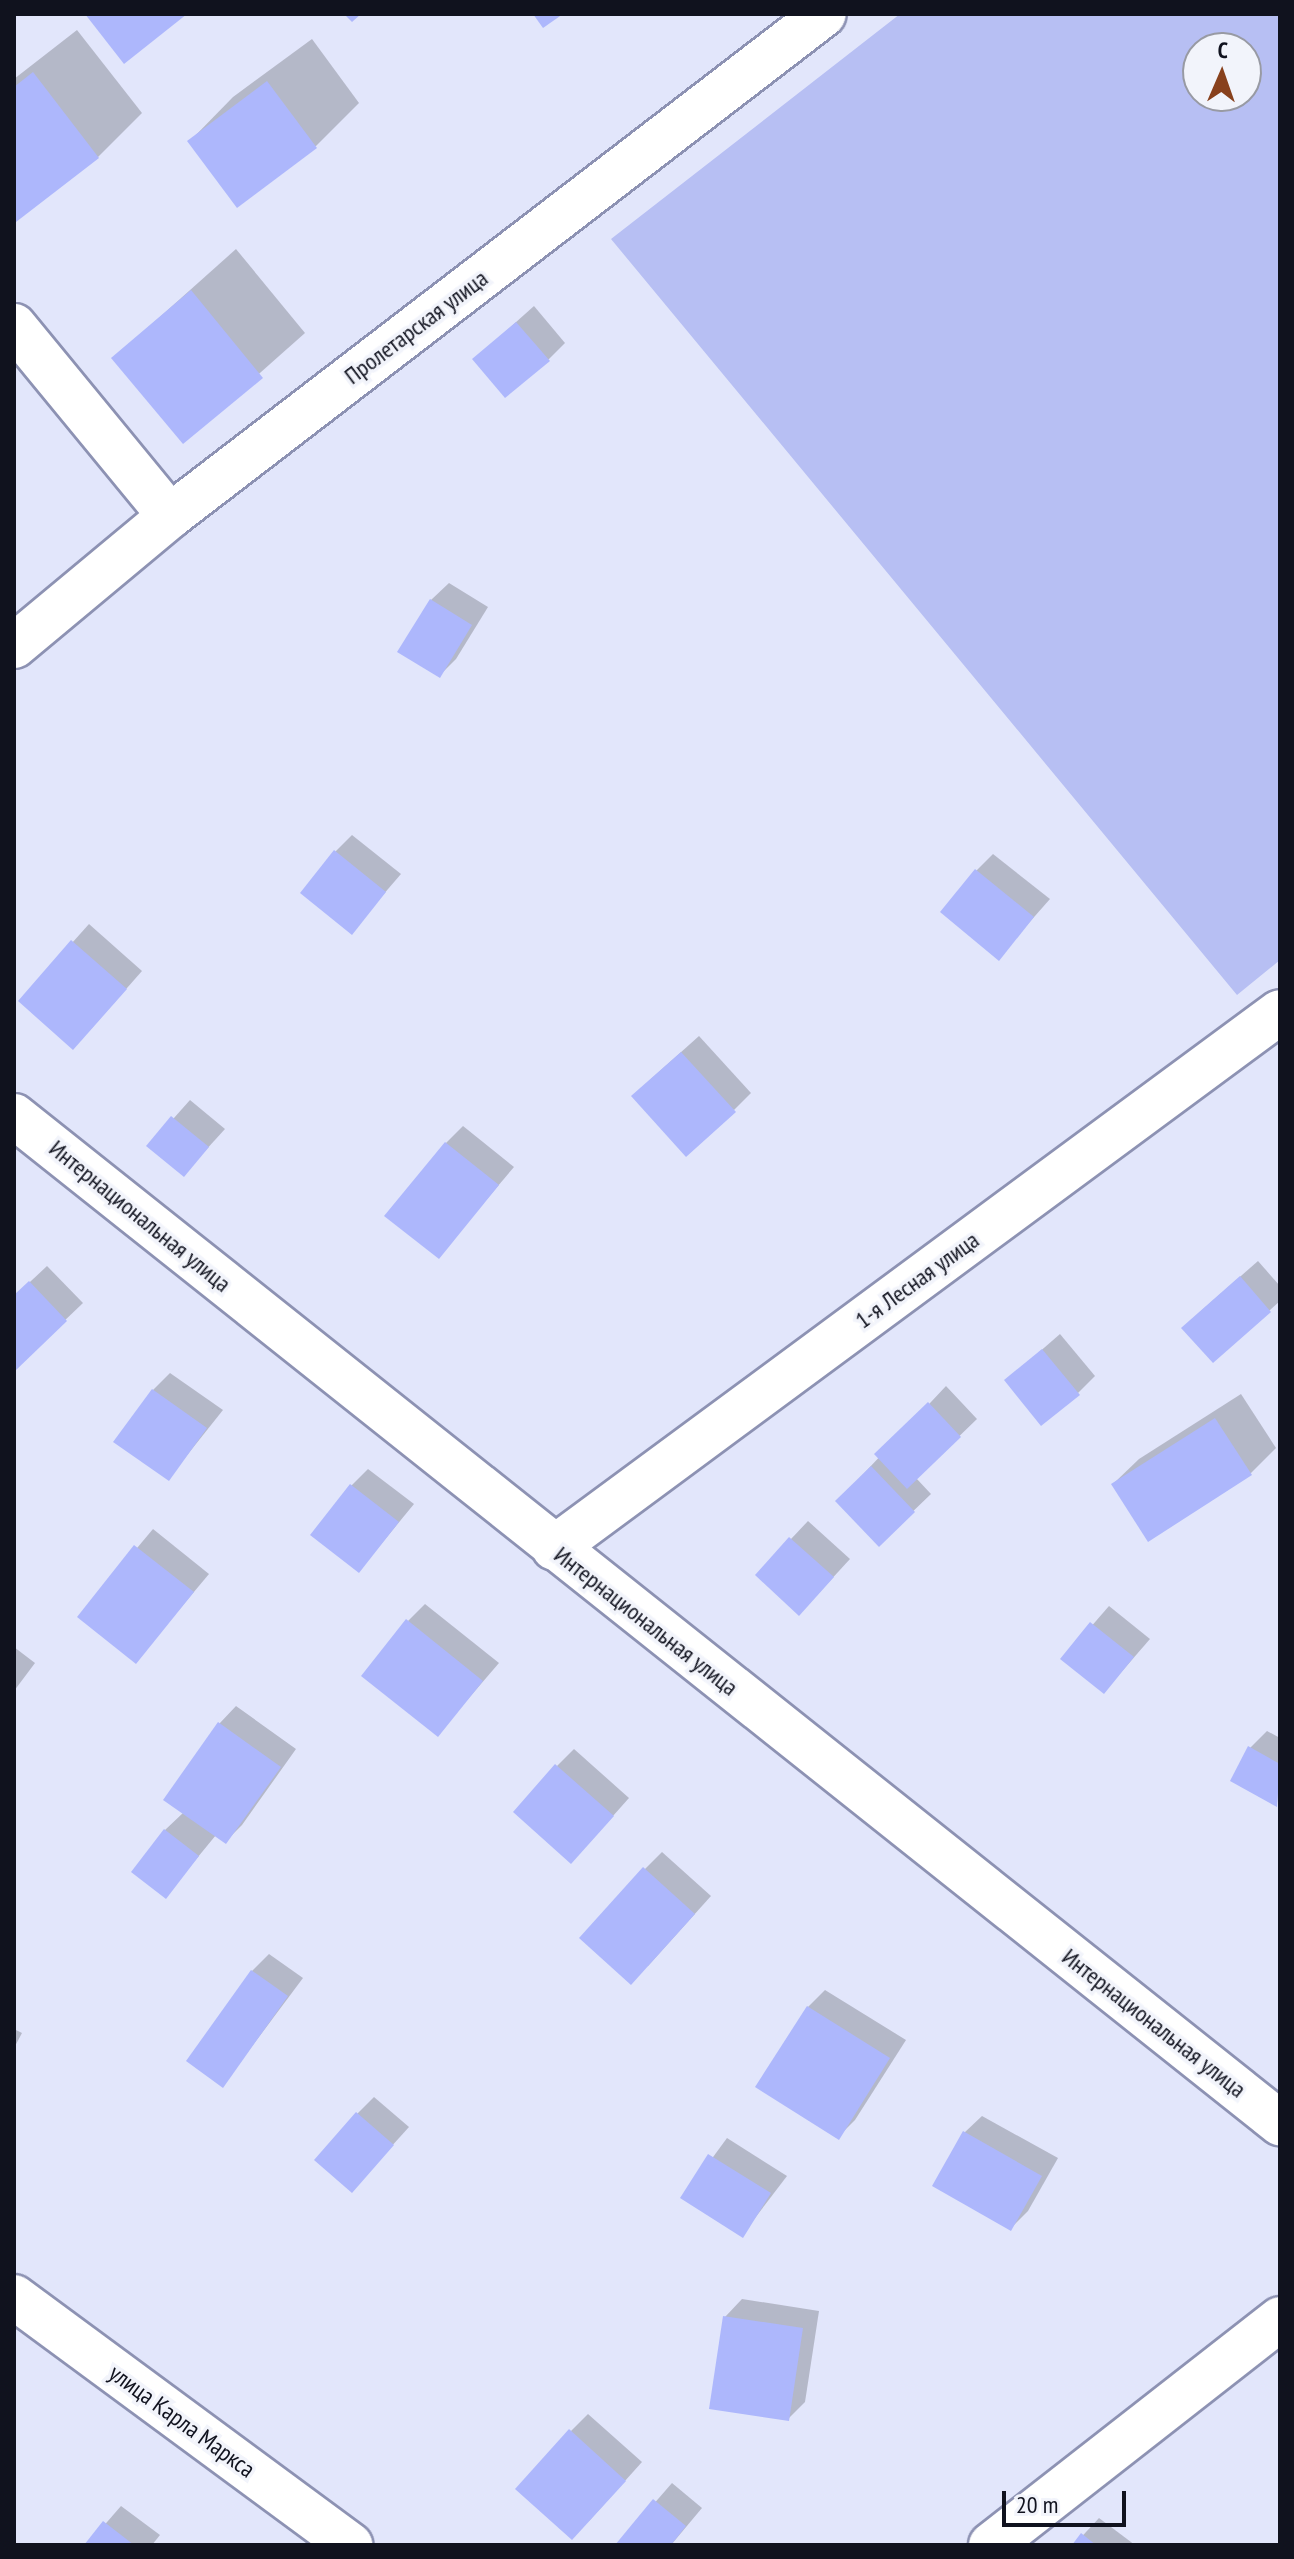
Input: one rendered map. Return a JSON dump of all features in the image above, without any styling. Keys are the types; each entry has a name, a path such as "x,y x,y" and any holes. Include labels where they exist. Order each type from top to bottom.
{"street":[{"name":"Пролетарская улица","path":"14,646 170,516 824,14"},
{"path":"14,326 170,516"},
{"name":"1-я Лесная улица","path":"554,1548 1280,1012"},
{"name":"Интернациональная улица","path":"14,1116 1280,2123"},
{"name":"улица Карла Маркса","path":"14,2297 350,2545"},
{"path":"991,2545 1280,2319"}],"shaded area":[{"path":"900,14 1280,14 1280,960 1237,995 611,239"}],"building":[{"path":"85,14 187,14 124,64"},
{"path":"344,14 361,14 352,22"},
{"path":"533,14 563,14 543,28"},
{"path":"33,72 99,158 16,222 14,87"},
{"path":"267,81 317,148 237,208 187,141"},
{"path":"191,290 263,378 183,444 111,358"},
{"path":"516,322 550,361 505,398 472,359"},
{"path":"430,599 472,625 440,678 397,652"},
{"path":"334,850 386,892 352,935 300,893"},
{"path":"975,869 1034,917 999,961 940,912"},
{"path":"71,940 127,989 73,1050 18,1001"},
{"path":"681,1052 736,1112 686,1157 631,1096"},
{"path":"171,1116 209,1147 184,1177 146,1146"},
{"path":"445,1142 499,1185 439,1259 384,1216"},
{"path":"1240,1276 1271,1312 1213,1363 1181,1328"},
{"path":"29,1281 67,1321 14,1372 14,1295"},
{"path":"1042,1349 1080,1395 1041,1426 1004,1380"},
{"path":"152,1389 207,1428 169,1481 113,1442"},
{"path":"928,1402 961,1437 907,1489 874,1454"},
{"path":"1215,1418 1252,1475 1148,1542 1111,1484"},
{"path":"871,1466 915,1512 879,1547 835,1501"},
{"path":"350,1484 399,1522 359,1573 310,1535"},
{"path":"789,1537 834,1577 799,1616 755,1575"},
{"path":"134,1545 194,1592 136,1664 77,1617"},
{"path":"406,1619 483,1681 438,1737 361,1676"},
{"path":"1090,1622 1134,1657 1104,1694 1060,1659"},
{"path":"218,1722 281,1767 226,1844 163,1800"},
{"path":"1248,1746 1280,1764 1277,1807 1230,1781"},
{"path":"555,1764 614,1816 571,1864 513,1812"},
{"path":"164,1829 199,1856 166,1899 131,1872"},
{"path":"643,1867 695,1914 631,1985 579,1938"},
{"path":"251,1970 288,1996 223,2088 186,2061"},
{"path":"807,2006 890,2058 839,2140 755,2087"},
{"path":"356,2112 394,2145 352,2193 314,2160"},
{"path":"963,2131 1042,2176 1011,2231 932,2186"},
{"path":"708,2154 771,2193 743,2238 680,2198"},
{"path":"723,2316 803,2328 789,2421 709,2409"},
{"path":"569,2429 626,2481 572,2540 515,2489"},
{"path":"653,2499 686,2526 671,2545 615,2545"},
{"path":"103,2521 134,2545 84,2545"},
{"path":"1081,2533 1096,2545 1072,2545"}]}
